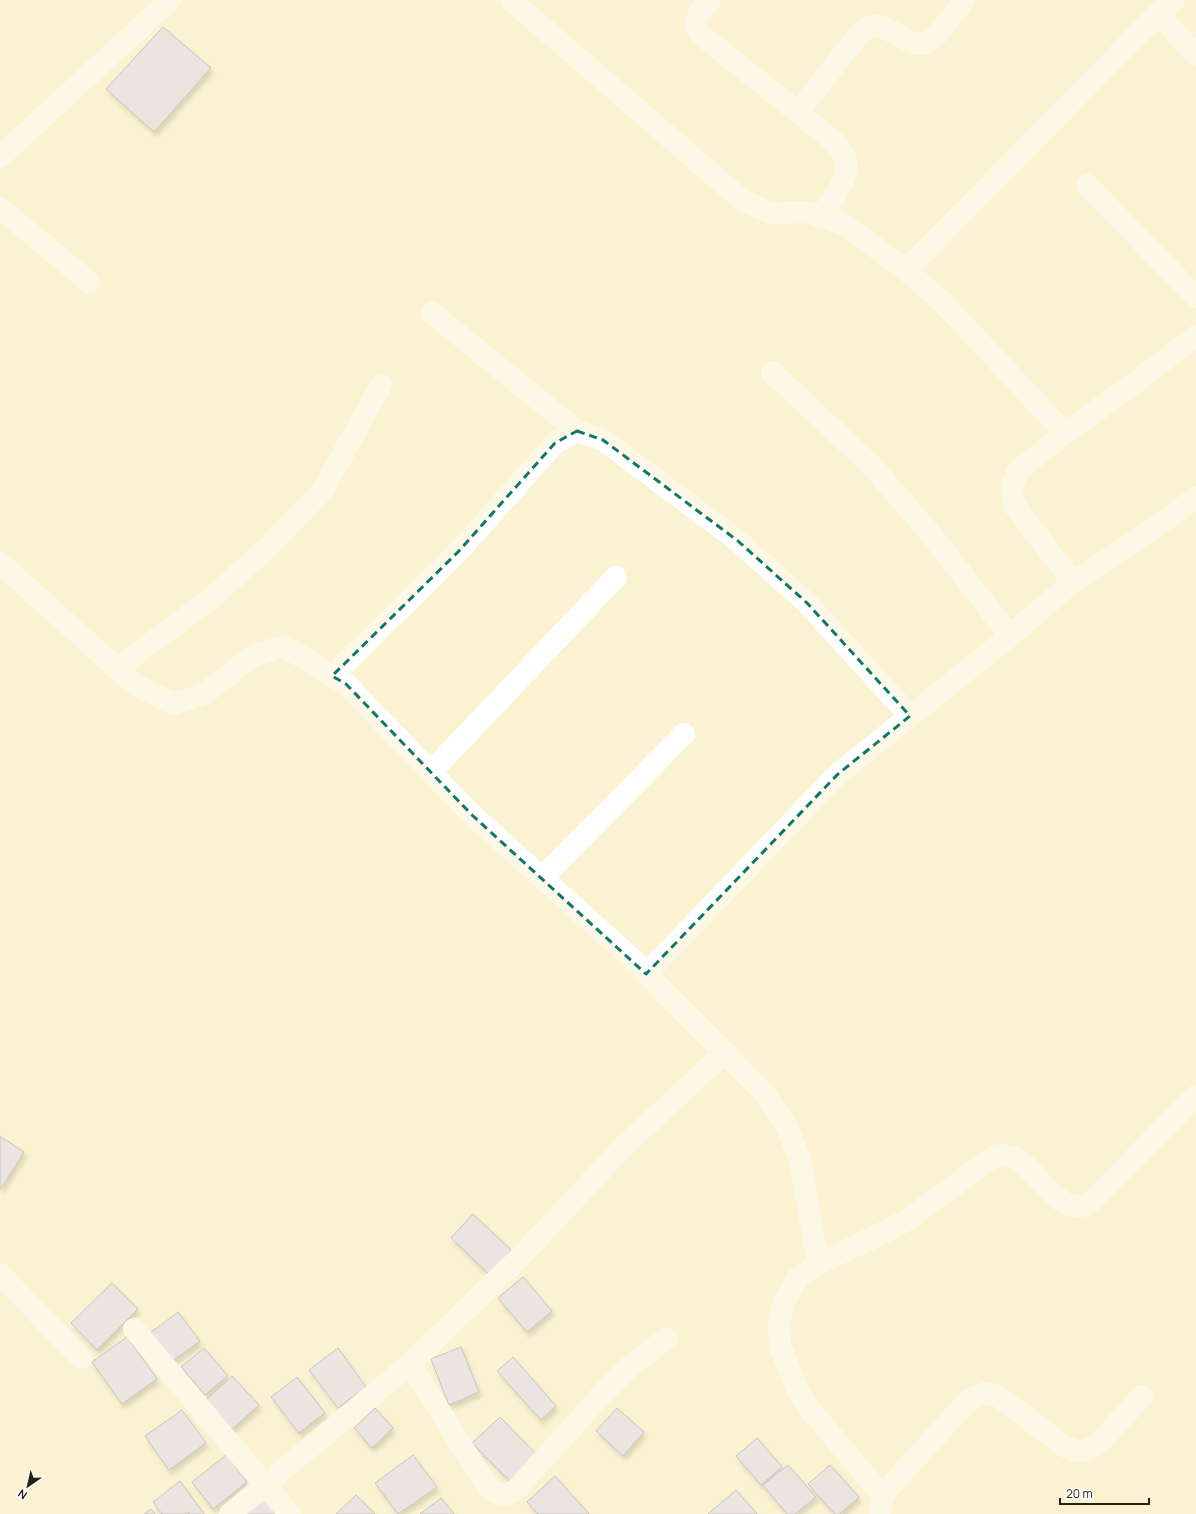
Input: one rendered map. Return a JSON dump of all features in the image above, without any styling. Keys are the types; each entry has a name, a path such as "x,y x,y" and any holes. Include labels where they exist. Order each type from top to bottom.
{"street":[{"path":"0,157 170,0"},
{"path":"511,0 741,199 770,213 808,212 845,225 906,270 942,302 1065,433"},
{"path":"710,0 699,13 695,25 701,35 829,137 843,153 848,167 843,184 820,217"},
{"path":"798,112 861,32 872,26 883,27 912,43 925,44 933,39 964,0"},
{"path":"906,270 1166,7 1196,55"},
{"path":"1087,185 1196,297"},
{"path":"0,208 89,282"},
{"path":"432,313 577,431 603,440 738,541 807,603 910,716"},
{"path":"1073,582 1014,504 1011,487 1018,470 1065,433 1128,388 1196,336"},
{"path":"772,372 872,466 934,538 1010,636"},
{"path":"116,668 208,601 265,550 323,490 381,385"},
{"path":"332,676 458,552 555,443 577,431"},
{"path":"646,974 838,774 1010,636 1073,582 1128,546 1196,498"},
{"path":"0,563 134,683 173,704 204,694 253,656 284,646 346,684 472,815 630,957 765,1094 788,1127 800,1159 818,1264"},
{"path":"431,772 616,577"},
{"path":"542,878 684,734"},
{"path":"230,1514 410,1364 522,1255 625,1144 724,1053"},
{"path":"1142,1396 1101,1441 1090,1448 1079,1452 1064,1446 998,1396 985,1394 969,1400 881,1505 808,1407 796,1387 780,1345 779,1322 785,1300 799,1278 818,1264 893,1228 910,1218 989,1160 1000,1155 1012,1157 1024,1165 1060,1200 1070,1206 1083,1206 1094,1200 1196,1096"},
{"path":"0,1274 81,1358"},
{"path":"134,1329 290,1514"},
{"path":"410,1364 487,1486 497,1494 508,1495 517,1489 603,1393 631,1365 666,1339"}],"highlighted area":[{"path":"577,431 603,440 738,541 807,603 910,716 838,774 646,974 472,815 346,684 332,676 458,552 555,443"}],"building":[{"path":"163,27 211,68 154,132 106,89"},
{"path":"0,1136 24,1152 0,1190"},
{"path":"473,1214 511,1250 489,1274 451,1238"},
{"path":"523,1277 552,1311 527,1332 498,1298"},
{"path":"112,1283 138,1309 97,1350 71,1323"},
{"path":"178,1312 200,1341 171,1362 150,1333"},
{"path":"127,1337 157,1379 122,1404 92,1362"},
{"path":"461,1347 479,1392 449,1405 431,1359"},
{"path":"204,1348 228,1376 205,1395 181,1367"},
{"path":"338,1348 366,1387 338,1408 309,1370"},
{"path":"513,1357 556,1406 541,1420 497,1371"},
{"path":"232,1376 259,1405 232,1429 206,1400"},
{"path":"297,1377 325,1413 299,1433 271,1397"},
{"path":"375,1408 393,1428 372,1448 354,1428"},
{"path":"617,1408 644,1432 623,1456 596,1431"},
{"path":"182,1410 206,1443 169,1470 145,1436"},
{"path":"500,1417 538,1456 512,1483 472,1443"},
{"path":"757,1438 782,1467 761,1485 736,1456"},
{"path":"226,1455 247,1482 213,1509 192,1482"},
{"path":"413,1455 437,1487 398,1514 375,1483"},
{"path":"788,1465 816,1497 795,1514 787,1514 763,1485"},
{"path":"830,1465 859,1497 840,1514 835,1514 808,1484"},
{"path":"555,1476 589,1514 538,1514 527,1502"},
{"path":"180,1481 204,1514 190,1514 188,1512 185,1514 162,1514 153,1502"},
{"path":"736,1490 757,1514 708,1514"},
{"path":"356,1495 375,1514 336,1514"},
{"path":"262,1496 278,1514 240,1514"},
{"path":"441,1498 454,1514 420,1514"},
{"path":"151,1509 155,1514 144,1514"}]}
